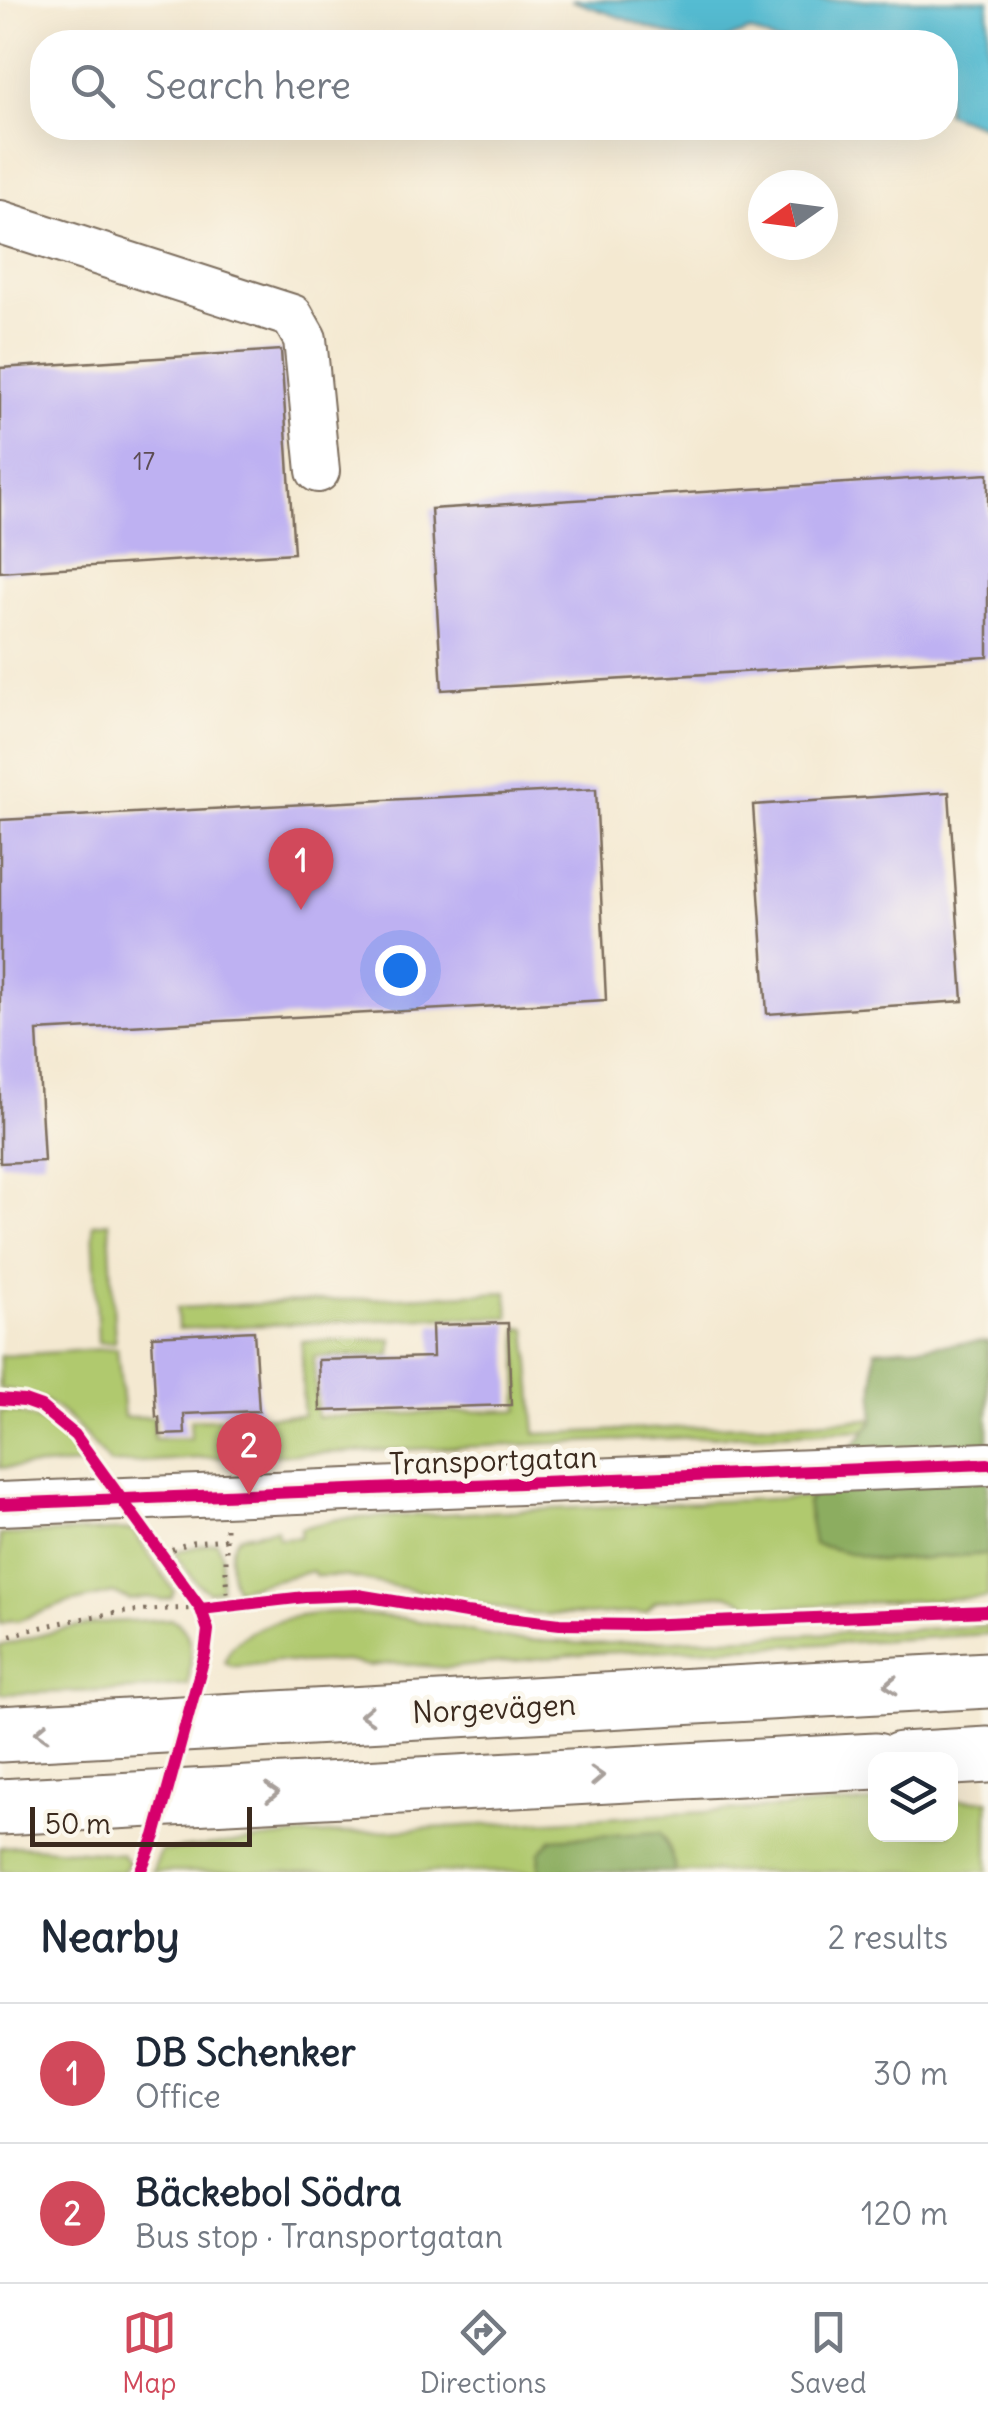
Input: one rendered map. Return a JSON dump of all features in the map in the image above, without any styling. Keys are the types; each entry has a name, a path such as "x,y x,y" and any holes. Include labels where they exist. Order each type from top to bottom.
{"highway":[{"name":"Norgevägen","path":"0,1734 988,1680"},
{"path":"958,1757 988,1755"},
{"path":"0,1807 868,1761"}],"street":[{"path":"0,222 292,316 305,340 318,471"},
{"name":"Transportgatan","path":"0,1504 988,1464"}],"path":[{"path":"226,1525 228,1606"},
{"path":"162,1553 209,1538 226,1539"},
{"path":"0,1638 66,1620 120,1611 201,1609"}],"green space":[{"path":"109,1222 115,1342 98,1343 93,1224"},
{"path":"507,1292 509,1317 178,1329 177,1308"},
{"path":"518,1328 527,1329 536,1434 874,1419 988,1425 110,1464 75,1424 50,1404 36,1396 0,1389 0,1356 117,1348 124,1417 154,1417 154,1439 191,1438 190,1420 303,1415 302,1341 392,1339 391,1355 314,1357 317,1417 519,1410"},
{"path":"988,1341 988,1554 881,1561 814,1544 807,1503 873,1421 875,1350"},
{"path":"0,1411 27,1416 49,1426 84,1464 0,1468"},
{"path":"811,1497 807,1503 881,1561 988,1553 988,1597 761,1608 727,1594 664,1600 646,1612 531,1614 344,1576 316,1576 313,1571 236,1589 231,1569 232,1548 239,1536 276,1529 278,1538 300,1537 301,1528 338,1519"},
{"path":"132,1530 174,1591 171,1598 130,1600 113,1593 0,1624 0,1535"},
{"path":"217,1542 222,1555 221,1589 209,1592 196,1582 175,1554"},
{"path":"336,1612 403,1618 510,1639 591,1644 988,1626 988,1634 593,1653 447,1668 394,1663 369,1666 346,1661 278,1661 244,1666 225,1662 241,1638 255,1630 288,1618"},
{"path":"171,1619 185,1630 188,1638 188,1685 0,1694 0,1646 108,1622"},
{"path":"958,1800 988,1800 988,1872 675,1872 665,1837 540,1852 539,1872 152,1872 161,1851 296,1836 868,1802 868,1842 958,1842"},
{"path":"661,1832 675,1872 539,1872 540,1852 552,1839"},
{"path":"0,1847 121,1854 129,1863 123,1872 0,1872"}],"water":[{"path":"571,0 988,0 988,128 958,117 958,30 656,30"}],"building":[{"path":"281,350 294,553 0,572 0,368"},
{"path":"988,474 988,657 442,690 431,509"},
{"path":"596,789 606,1000 37,1031 44,1161 0,1163 0,820"},
{"path":"949,792 963,1001 767,1014 753,805"},
{"path":"508,1323 511,1405 320,1411 318,1360 433,1357 432,1325"},
{"path":"254,1331 259,1411 184,1414 185,1434 160,1435 152,1336"}],"cycle path":[{"path":"0,1399 41,1407 75,1435 201,1609 208,1630 205,1654 155,1836 140,1872"},
{"path":"0,1504 988,1464"},
{"path":"201,1609 358,1595 560,1624 641,1625 988,1611"}],"place":[{"name":"DB Schenker","path":"301,910"},
{"name":"Bäckebol Södra","path":"249,1495"}]}
